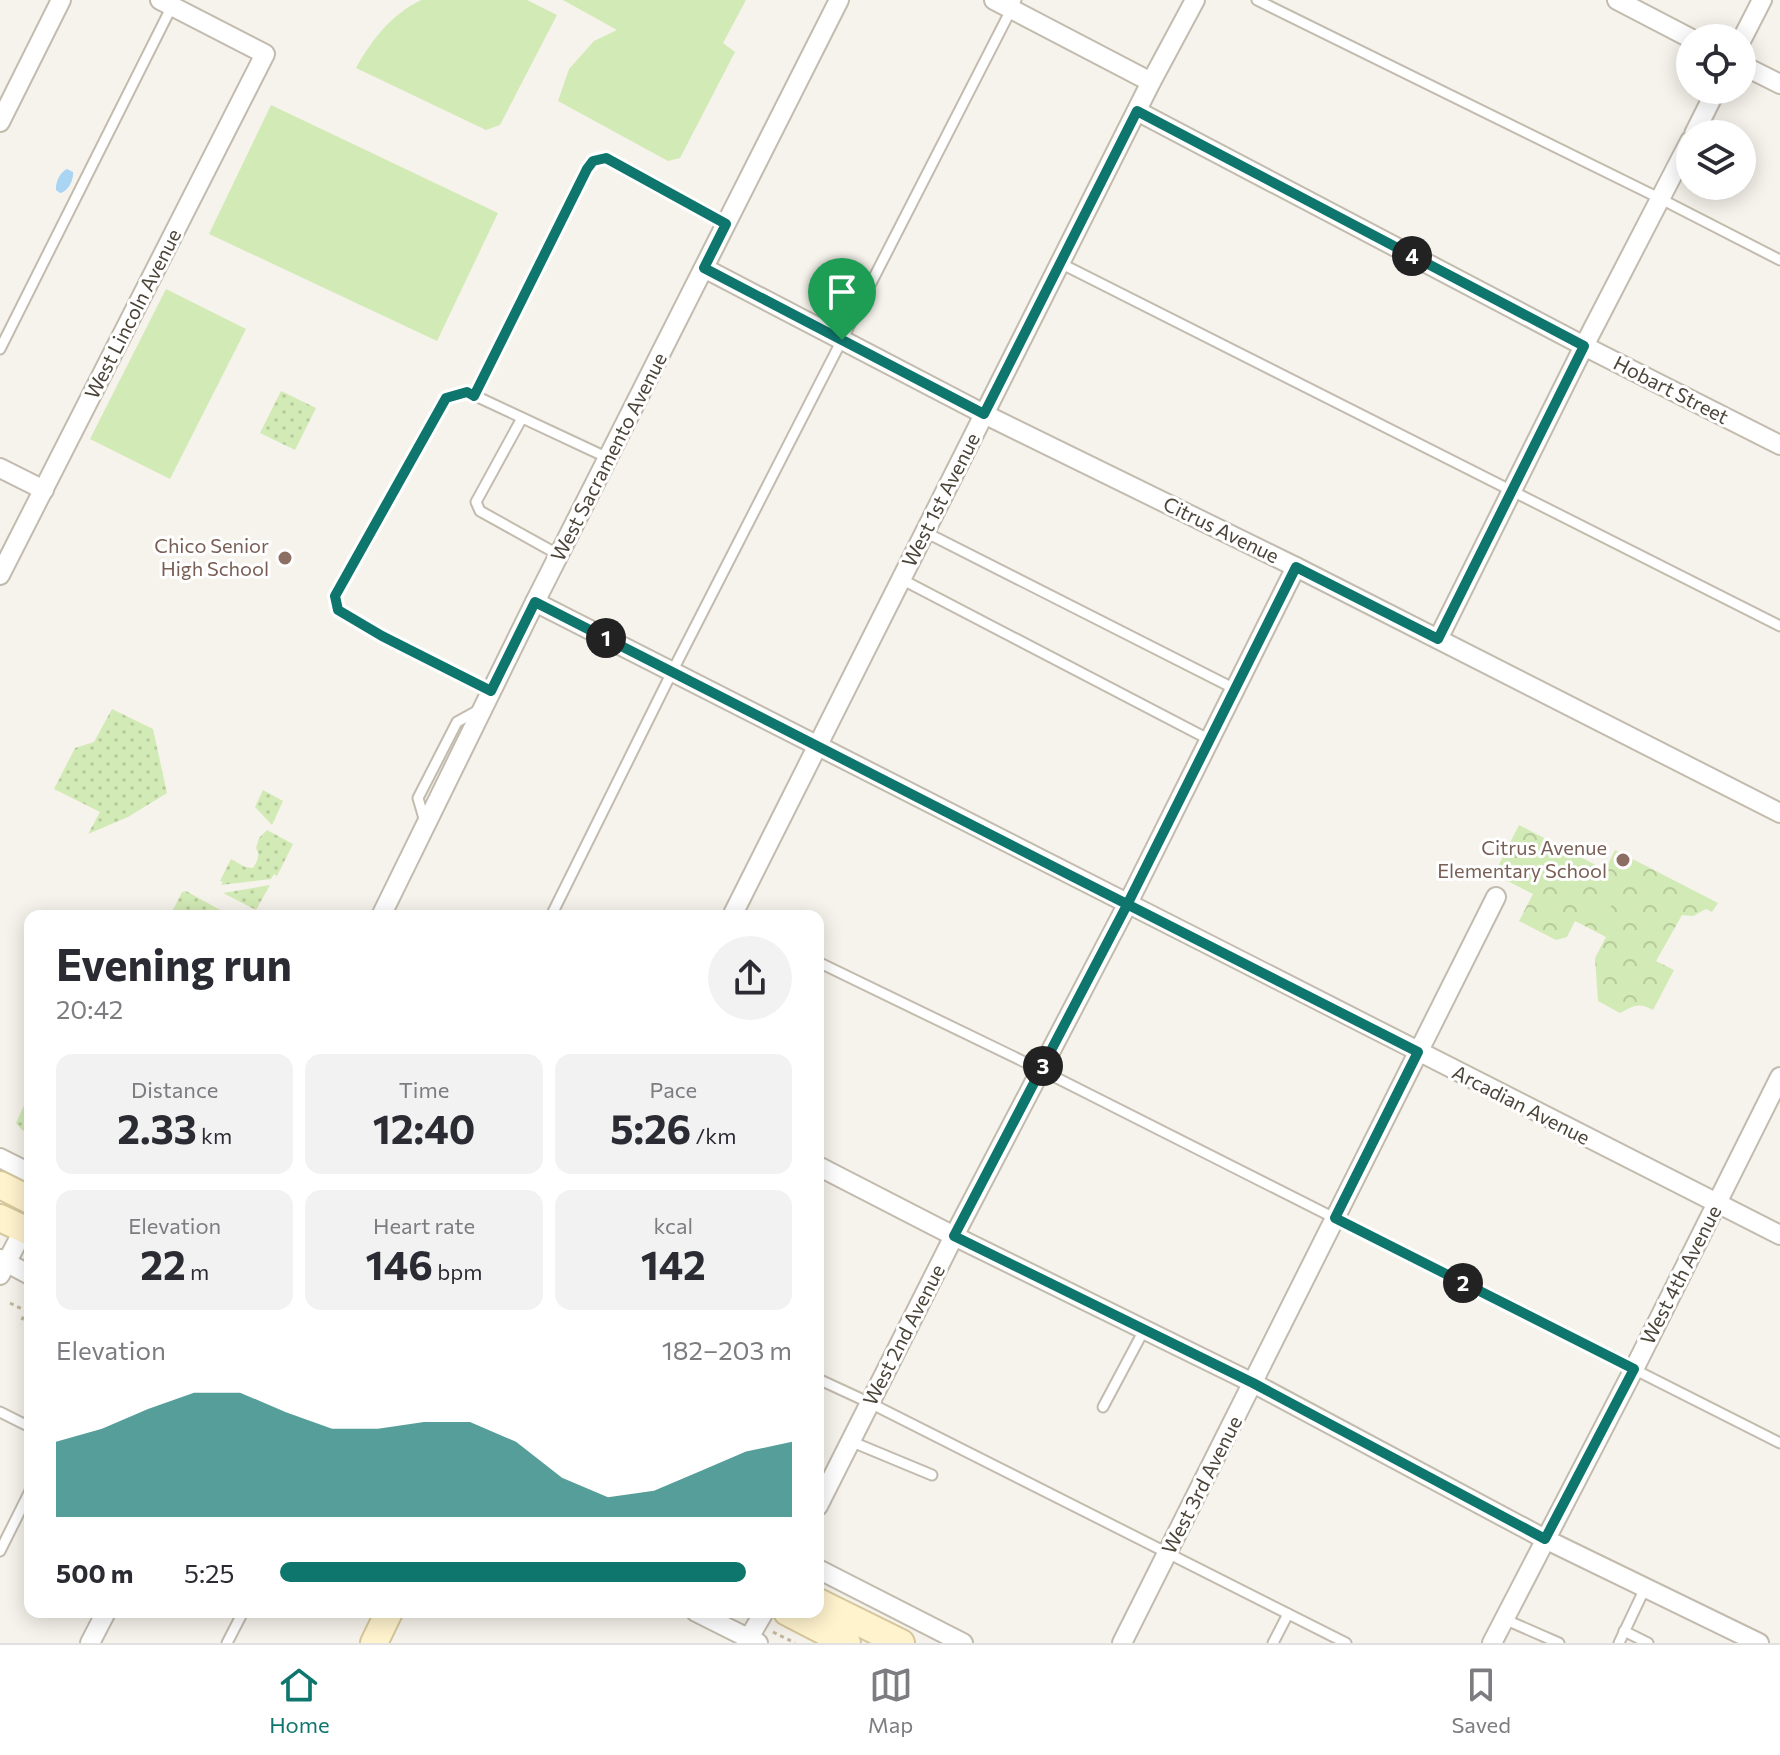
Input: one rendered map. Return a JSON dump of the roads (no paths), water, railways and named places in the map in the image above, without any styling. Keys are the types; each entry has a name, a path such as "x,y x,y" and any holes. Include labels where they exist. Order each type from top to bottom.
{"main road":[{"path":"0,1185 24,1197"},
{"path":"0,1218 24,1230"},
{"path":"824,1605 901,1643"},
{"path":"376,1642 386,1618"},
{"path":"799,1618 847,1643"}],"street":[{"path":"0,122 61,0"},
{"name":"West Sacramento Avenue","path":"384,910 535,602 839,0"},
{"path":"994,0 1014,5 1151,82"},
{"name":"West 1st Avenue","path":"735,910 1195,0"},
{"path":"1617,0 1676,31"},
{"path":"1750,24 1762,0"},
{"name":"West Lincoln Avenue","path":"0,575 265,54 166,3"},
{"path":"1756,72 1780,84"},
{"name":"Hobart Street","path":"1137,111 1584,346 1780,445"},
{"path":"1438,639 1676,169"},
{"name":"Citrus Avenue","path":"704,268 984,414 1296,567 1780,813"},
{"path":"0,468 44,490"},
{"name":"West 2nd Avenue","path":"824,1494 1127,905 1296,567"},
{"name":"Arcadian Avenue","path":"535,602 1780,1235"},
{"name":"West 3rd Avenue","path":"1122,1643 1496,897"},
{"name":"West 4th Avenue","path":"1492,1643 1780,1077"},
{"path":"0,1158 24,1170"},
{"path":"824,1174 1253,1383 1545,1539 1751,1641"},
{"path":"24,1235 2,1266 24,1273"},
{"path":"824,1572 963,1643"},
{"path":"90,1643 103,1618"},
{"path":"707,1618 751,1641 761,1618"}],"lane":[{"path":"1257,0 1780,260"},
{"path":"0,349 166,3"},
{"path":"554,910 672,672 1014,5"},
{"path":"471,394 593,161 606,158 726,224"},
{"path":"1060,263 1780,626"},
{"path":"488,699 338,610 335,596 446,398 471,394 608,458"},
{"path":"522,418 476,502 480,511 559,555"},
{"path":"925,532 1235,689"},
{"path":"901,579 1210,740"},
{"path":"824,965 1041,1070 1780,1443"},
{"path":"1103,1407 1144,1330"},
{"path":"824,1382 1346,1643"},
{"path":"0,1412 24,1424"},
{"path":"850,1441 932,1475"},
{"path":"0,1551 24,1503"},
{"path":"1619,1643 1645,1588"},
{"path":"1273,1643 1288,1614"},
{"path":"227,1643 240,1618"},
{"path":"1504,1619 1559,1643"},
{"path":"1624,1631 1648,1643"}],"water":[{"path":"67,169 73,172 73,178 68,188 60,193 56,190 57,181"}],"place":[{"name":"Chico Senior High School","path":"285,558"},
{"name":"Citrus Avenue Elementary School","path":"1623,860"}]}
